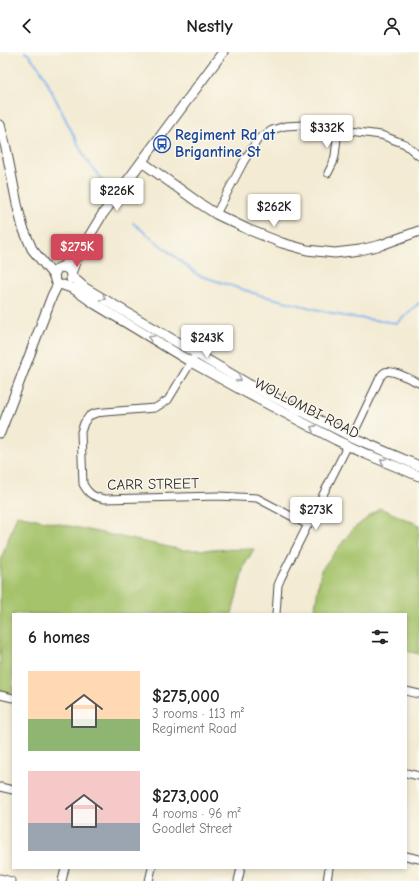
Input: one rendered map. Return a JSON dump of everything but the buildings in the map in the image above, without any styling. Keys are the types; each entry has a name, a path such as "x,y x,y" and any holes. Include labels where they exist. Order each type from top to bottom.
{"main road":[{"path":"58,281 68,283 70,281 79,253 102,215 223,52"},
{"name":"WOLLOMBI ROAD","path":"0,125 22,228 32,249 58,281 78,291 95,304 194,358"},
{"path":"142,162 216,214 247,229 282,243 307,250 335,253 360,250 381,245 419,231"},
{"path":"0,433 58,281 56,271 79,253"},
{"path":"42,261 68,269 71,274"},
{"name":"WOLLOMBI ROAD","path":"71,274 85,288 245,392 350,441 419,476"},
{"name":"WOLLOMBI ROAD","path":"350,441 384,451 419,466"}],"street":[{"path":"216,214 244,161 258,139 272,130 284,126 303,125 381,135 405,144 419,156"},
{"path":"328,173 335,156 338,129"},
{"name":"CARR STREET","path":"194,358 168,400 155,408 96,413 89,416 84,423 82,432 83,484 86,490 92,495 105,499 218,496 257,498 308,525"},
{"path":"276,613 278,585 281,578 379,380 384,373 393,372 419,383"},
{"path":"407,691 419,694"},
{"path":"0,696 12,698"},
{"path":"407,773 419,776"},
{"path":"0,787 12,790"},
{"path":"407,856 419,859"},
{"path":"62,881 65,869"},
{"path":"149,881 152,869"},
{"path":"238,881 241,869"},
{"path":"326,881 329,869"},
{"path":"0,878 11,881"}],"green space":[{"path":"380,508 419,525 419,654 407,651 407,613 314,613 321,570 353,529"},
{"path":"17,515 183,550 254,549 244,566 232,613 12,613 12,694 0,691 0,562"}],"waterway":[{"path":"25,52 41,70 85,158 103,181"},
{"path":"133,223 198,275 260,295 343,316 397,323 419,303"}],"place":[{"name":"Regiment Rd at Brigantine St","path":"162,144"}]}
